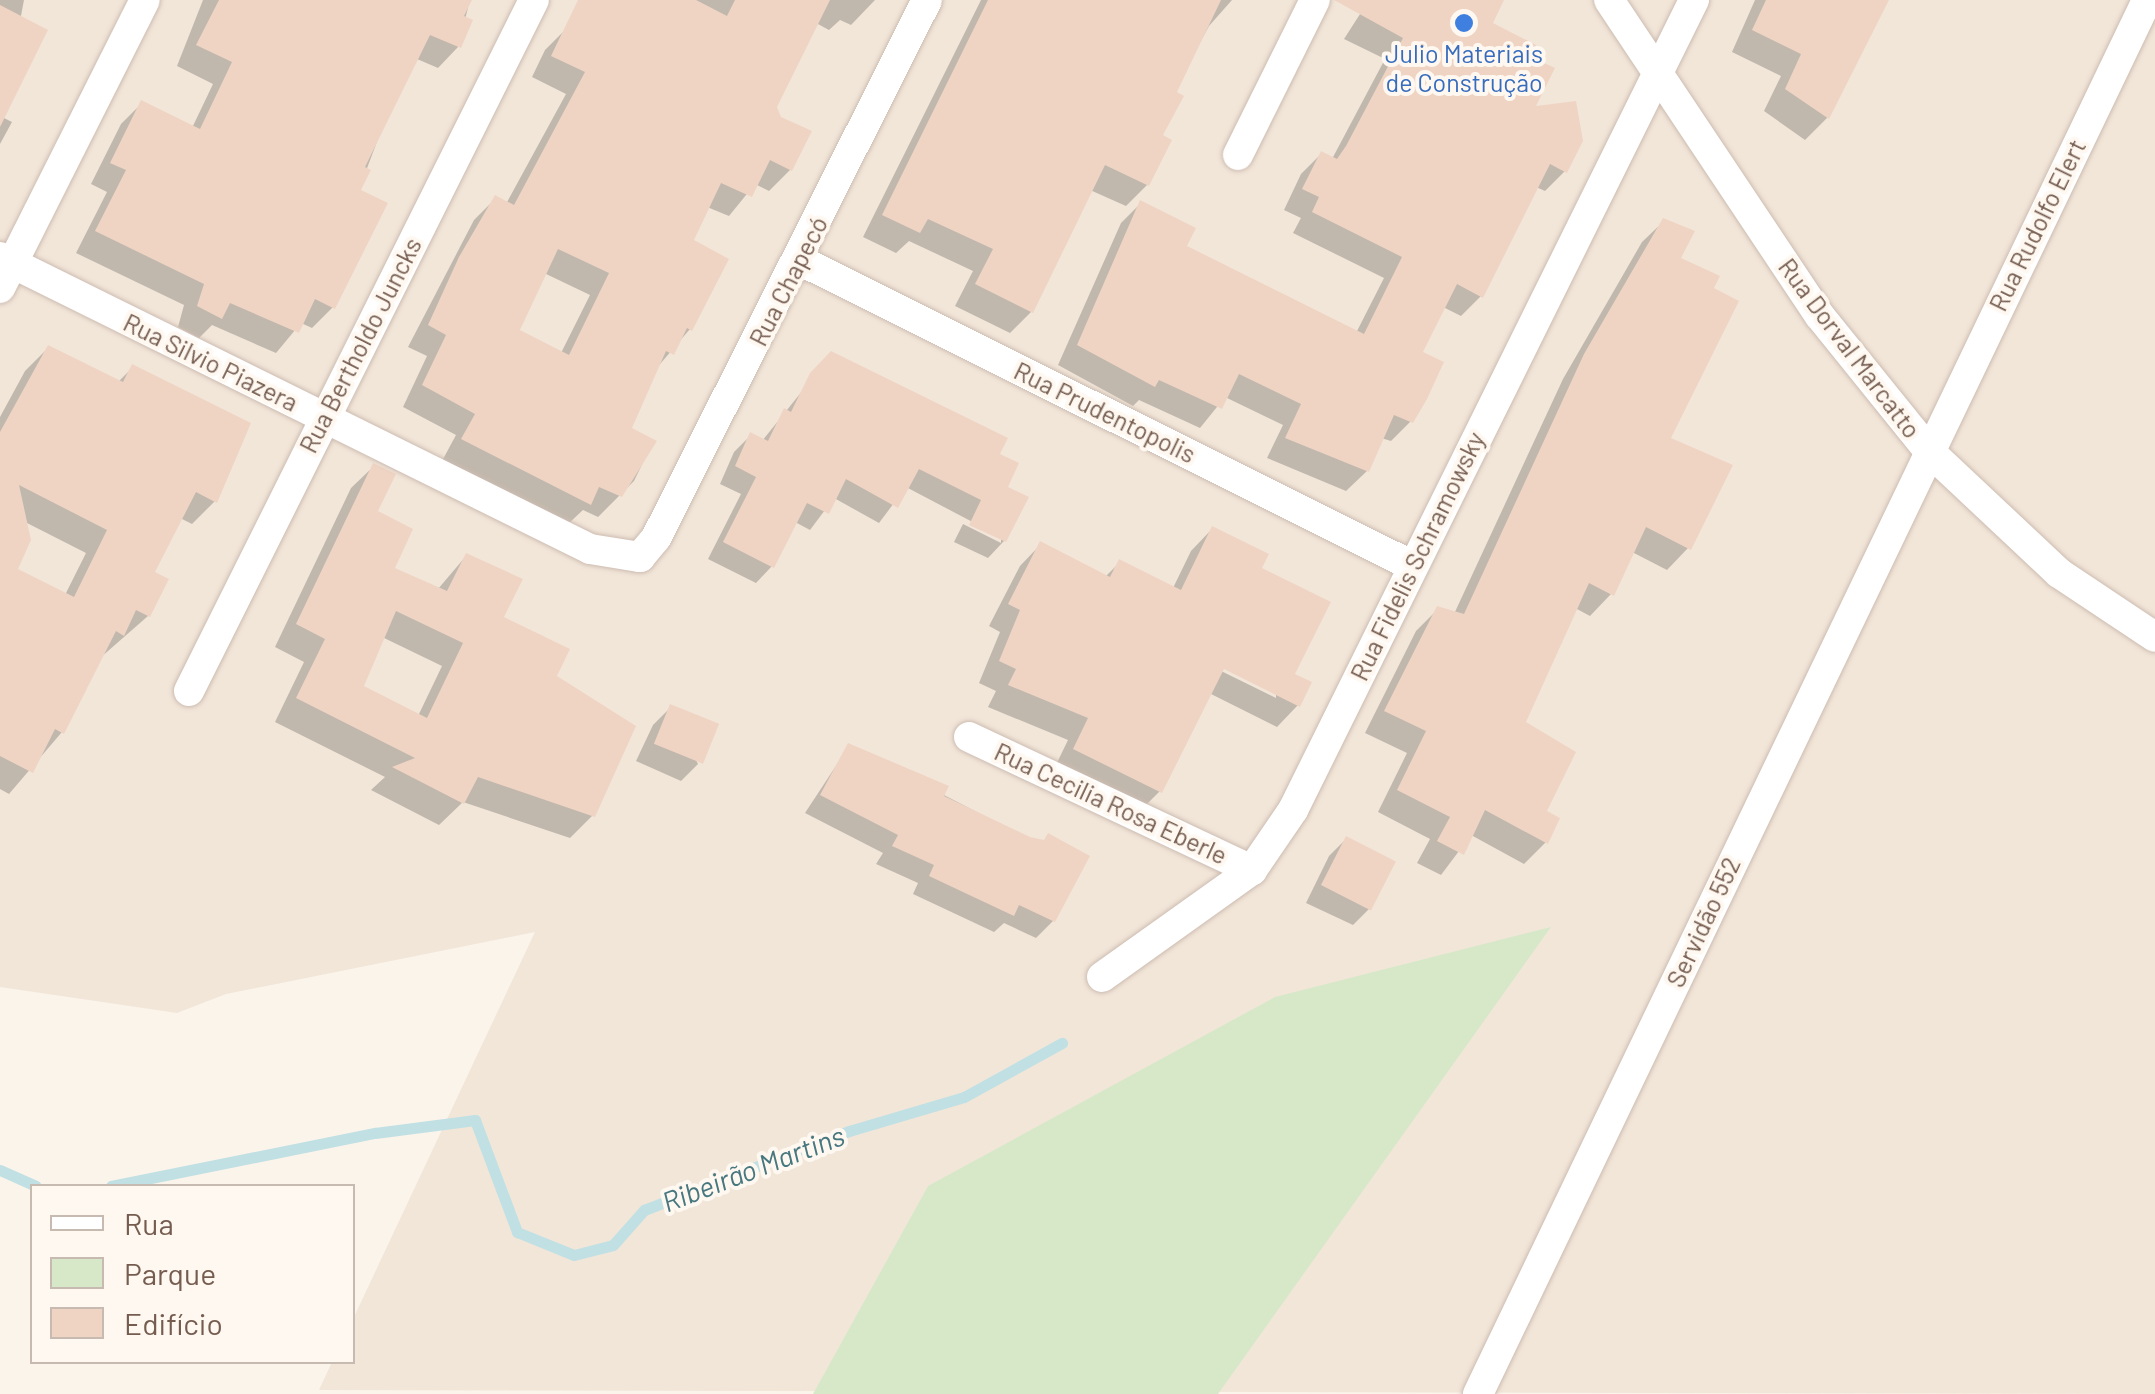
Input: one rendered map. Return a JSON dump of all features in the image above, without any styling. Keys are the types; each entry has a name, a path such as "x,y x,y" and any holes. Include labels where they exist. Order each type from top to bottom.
{"street":[{"path":"4,270 145,0"},
{"name":"Rua Bertholdo Juncks","path":"189,691 534,0"},
{"name":"Rua Chapecó","path":"640,557 656,538 928,0"},
{"path":"1238,155 1315,0"},
{"name":"Rua Dorval Marcatto","path":"1609,0 1820,316 1928,450 2059,573 2155,637"},
{"name":"Rua Fidelis Schramowsky","path":"1102,977 1252,870 1294,810 1411,565 1694,0"},
{"name":"Rua Rudolfo Elert","path":"1928,450 2146,0"},
{"name":"Rua Prudentopolis","path":"798,260 1411,565"},
{"name":"Rua Silvio Piazera","path":"4,270 323,417 590,550 640,557"},
{"name":"Servidão 552","path":"1478,1394 1928,450"},
{"name":"Rua Cecilia Rosa Eberle","path":"969,737 1252,870"}],"shaded area":[{"path":"0,0 2155,0 2155,1394 319,1390 331,1364 355,1364 355,1315 535,932 226,994 177,1013 0,987"}],"green space":[{"path":"1551,927 1218,1394 813,1394 928,1186 1275,997"}],"building":[{"path":"219,0 472,0 464,16 473,20 461,48 430,35 365,167 371,170 361,190 388,203 335,309 315,299 299,333 230,303 222,319 197,306 204,284 95,231 126,170 110,163 141,100 200,129 232,62 196,45"},
{"path":"578,0 696,0 727,16 735,0 830,0 777,107 781,117 812,131 792,171 770,160 752,197 721,183 694,240 729,259 692,331 687,328 674,355 666,351 632,428 657,441 622,497 599,487 591,505 461,439 475,414 422,385 446,335 428,325 459,257 495,195 514,205 585,72 551,56","holes":["558,249 609,273 569,355 520,330"]},
{"path":"988,0 1221,0 1177,92 1184,96 1163,135 1172,140 1149,186 1105,165 1033,313 975,284 993,249 928,219 920,233 882,215"},
{"path":"1334,0 1504,0 1493,23 1536,45 1538,60 1555,68 1536,106 1576,101 1583,141 1567,173 1550,164 1483,298 1457,284 1423,352 1444,362 1427,399 1413,423 1394,415 1369,472 1285,438 1301,404 1239,374 1222,409 1159,380 1155,387 1077,345 1140,200 1196,228 1187,246 1364,334 1402,257 1312,212 1319,197 1302,189 1321,151 1337,159 1346,146 1403,38"},
{"path":"1766,0 1889,0 1829,119 1785,89 1801,54 1752,30"},
{"path":"0,5 48,30 0,127"},
{"path":"1663,218 1695,231 1681,258 1720,276 1714,288 1739,301 1671,438 1733,465 1691,550 1646,527 1614,596 1589,583 1526,722 1576,752 1547,811 1560,818 1548,844 1485,810 1464,855 1437,841 1450,817 1397,790 1426,731 1384,711 1437,606 1464,614 1584,354"},
{"path":"48,345 123,382 132,364 251,423 217,503 196,492 155,572 169,579 150,617 136,610 124,636 116,631 64,734 55,729 33,773 0,756 0,432","holes":["19,485 107,530 74,597 18,569 31,540"]},
{"path":"831,351 1008,438 1000,454 1019,463 1008,487 1029,497 1006,542 969,525 981,500 919,469 898,508 846,479 829,514 807,503 774,568 723,542 756,477 735,466 750,432 768,441 784,408 791,412 810,373"},
{"path":"373,463 396,474 378,511 413,529 395,568 447,591 466,553 523,579 504,617 570,649 557,676 636,726 595,817 478,777 464,804 392,767 415,758 296,698 325,639 296,624","holes":["396,611 463,643 427,718 364,686"]},
{"path":"1212,526 1269,554 1262,568 1331,602 1295,674 1312,682 1300,707 1224,669 1162,793 1073,749 1088,718 1008,685 1016,669 999,661 1020,610 1008,604 1040,541 1110,577 1119,559 1181,590"},
{"path":"670,704 719,724 703,764 654,744"},
{"path":"848,743 949,786 944,796 1030,837 1044,840 1048,833 1090,856 1055,922 1019,905 1014,916 929,876 934,865 892,846 898,835 820,795"},
{"path":"1346,836 1396,861 1371,910 1321,885"}],"waterway":[{"name":"Ribeirão Martins","path":"121,1184 375,1133 475,1120 517,1232 574,1255 613,1245 644,1210 849,1131 964,1097 1062,1043"},
{"name":"Ribeirão Martins","path":"0,1170 32,1184"}],"place":[{"name":"Julio Materiais de Construção","path":"1464,23"}]}
